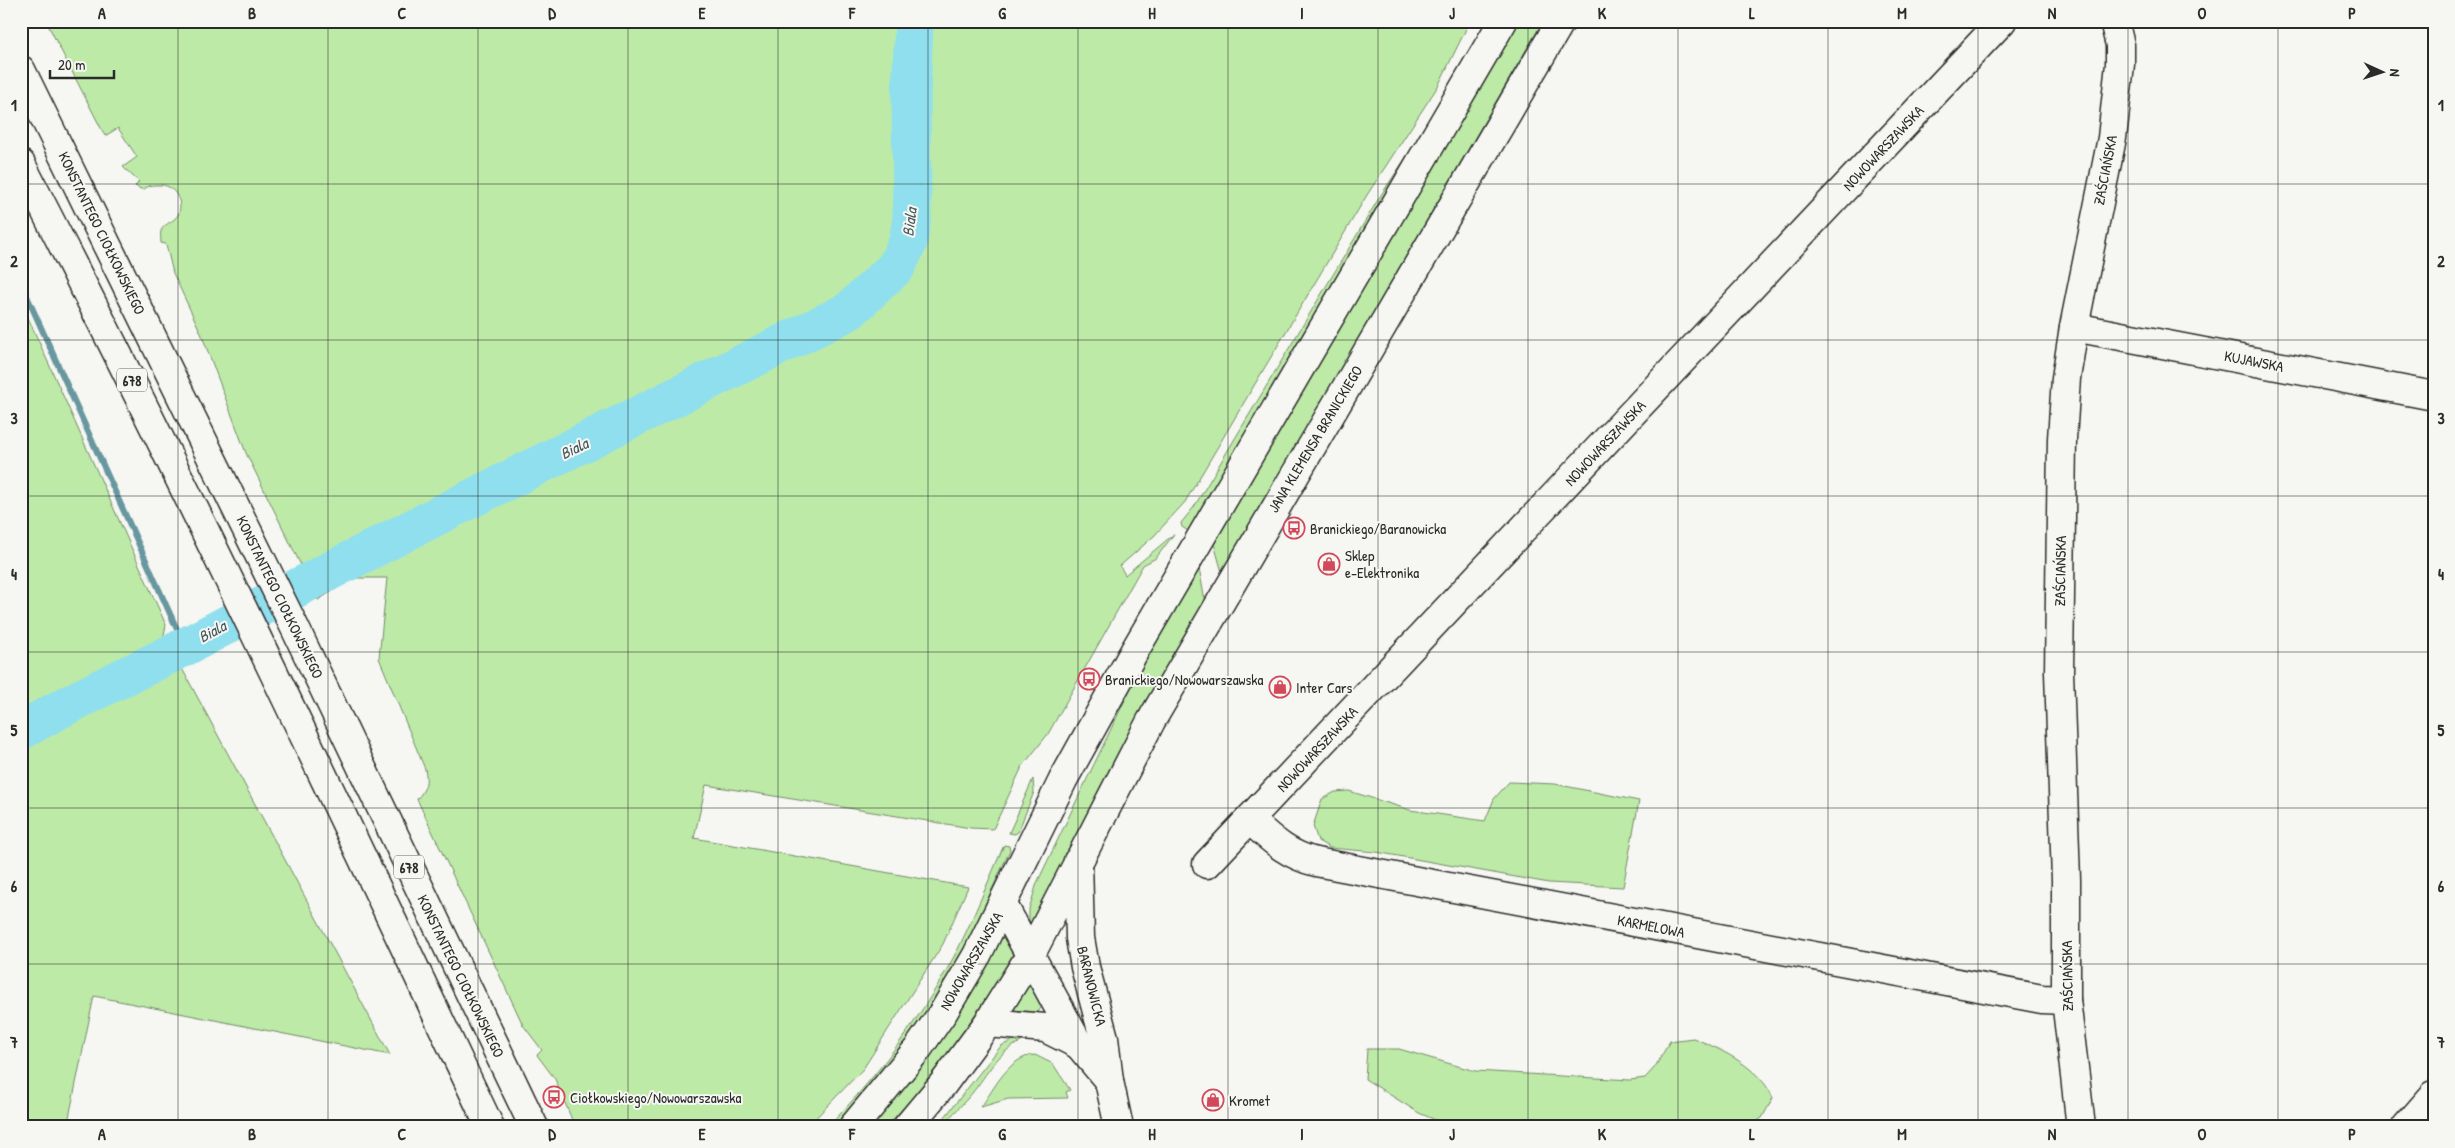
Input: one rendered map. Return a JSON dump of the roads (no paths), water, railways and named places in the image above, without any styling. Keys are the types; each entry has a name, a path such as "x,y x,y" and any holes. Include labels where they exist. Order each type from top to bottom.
{"main road":[{"name":"NOWOWARSZAWSKA","path":"853,1127 917,1050 944,1010 1003,905 1063,780 1175,581 1503,21"},
{"name":"JANA KLEMENSA BRANICKIEGO","path":"1078,861 1151,721 1561,21"},
{"name":"NOWOWARSZAWSKA","path":"1207,864 2002,21"},
{"name":"ZAŚCIAŃSKA","path":"2081,1127 2066,1000 2066,880 2059,672 2061,508 2066,378 2074,327 2112,138 2120,64 2120,45 2114,21"},
{"name":"KONSTANTEGO CIOŁKOWSKIEGO","path":"21,70 294,626 534,1127"},
{"name":"678","path":"21,164 111,339 238,599 490,1127"},
{"name":"KUJAWSKA","path":"2074,327 2434,396"},
{"name":"KARMELOWA","path":"1250,820 1278,846 1298,858 1316,862 2032,997 2066,1000"},
{"path":"907,1127 943,1084 988,1022 1030,956 1078,861"},
{"name":"BARANOWICKA","path":"1078,861 1080,938 1085,967 1104,1038 1109,1081 1119,1127"},
{"name":"BARANOWICKA","path":"1003,905 1078,1045 1109,1081"},
{"name":"BARANOWICKA","path":"988,1022 1045,1028 1078,1045"},
{"path":"2406,1127 2434,1095"}],"waterway":[{"name":"Biala","path":"21,731 66,706 181,649 444,512 849,311 896,267 908,242 912,218 911,94 914,21"},
{"path":"21,283 185,647"}],"place":[{"name":"Branickiego/Baranowicka","path":"1294,528"},
{"name":"Sklep e-Elektronika","path":"1329,564"},
{"name":"Branickiego/Nowowarszawska","path":"1089,679"},
{"name":"Inter Cars","path":"1280,687"},
{"name":"Ciołkowskiego/Nowowarszawska","path":"554,1097"},
{"name":"Kromet","path":"1213,1100"}]}
